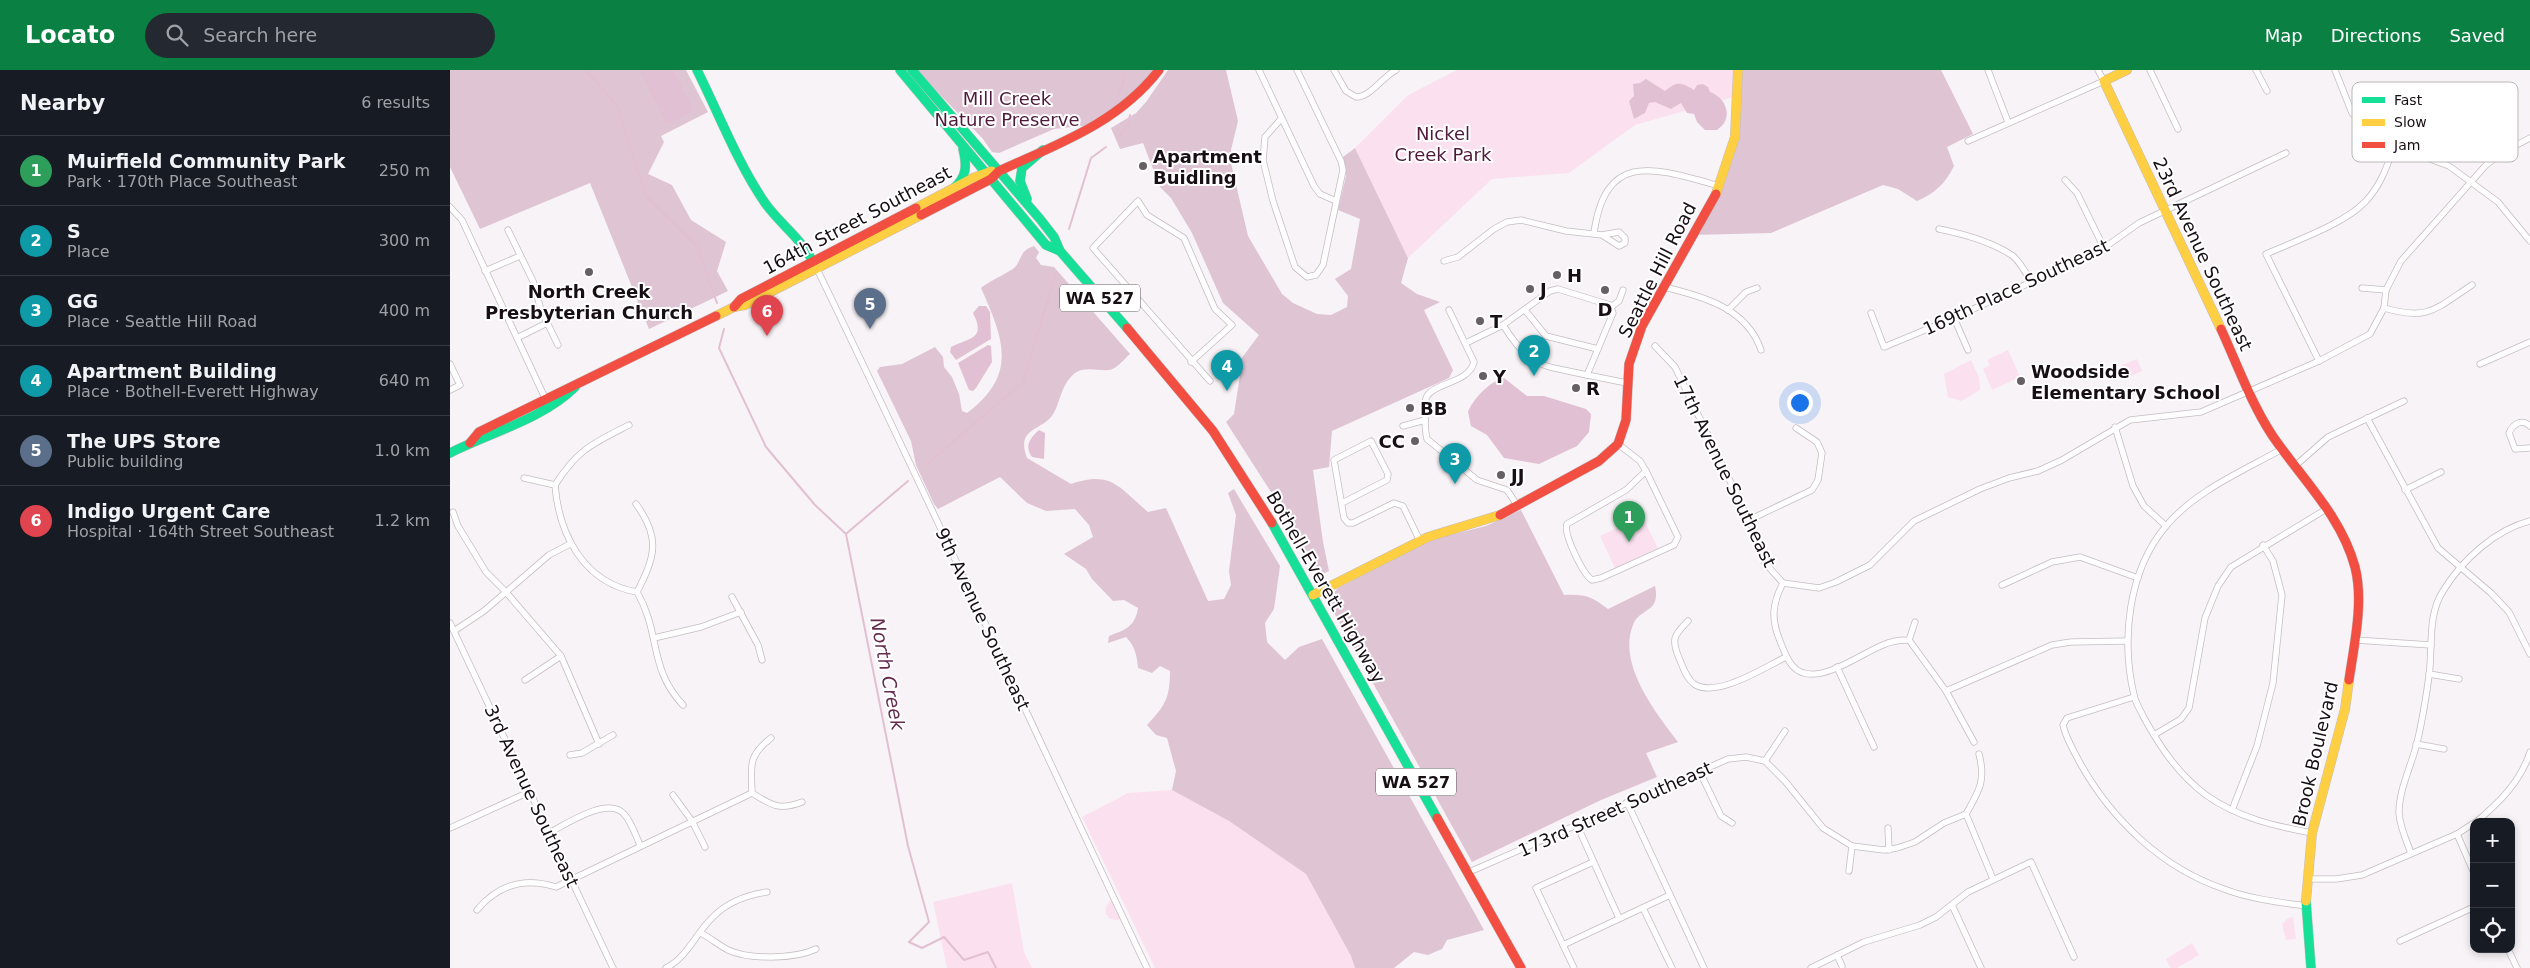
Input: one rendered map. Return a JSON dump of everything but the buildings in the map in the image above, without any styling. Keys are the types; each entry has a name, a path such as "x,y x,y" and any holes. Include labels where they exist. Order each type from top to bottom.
{"main road":[{"path":"697,70 765,203 801,239 815,266"},
{"name":"Bothell-Everett Highway","path":"900,70 1046,245 1060,251"},
{"name":"Bothell-Everett Highway","path":"912,70 1032,208 1054,236 1060,251 1213,431 1260,502 1521,968"},
{"path":"988,176 1099,124 1118,112 1140,94 1159,70"},
{"name":"Seattle Hill Road","path":"1313,595 1420,541 1445,531 1474,525 1496,517 1599,461 1618,444 1626,420 1629,364 1642,326 1720,186 1735,137 1738,70"},
{"path":"2104,81 2126,70"},
{"name":"23rd Avenue Southeast","path":"2104,81 2263,419 2282,449"},
{"path":"954,188 964,178 967,169 961,144"},
{"path":"1032,208 1020,176 1026,163 1043,150"},
{"name":"164th Street Southeast","path":"815,266 988,176"},
{"name":"164th Street Southeast","path":"470,443 479,432 560,390 575,387 734,307 745,305 954,188 988,176"},
{"name":"164th Street Southeast","path":"450,453 470,443 485,439 564,398 575,387"},
{"name":"Brook Boulevard","path":"2282,449 2328,508 2339,526 2355,568 2358,591 2355,640 2345,709 2312,833 2306,906 2311,968"}],"street":[{"path":"1260,70 1314,186 1320,194 1336,201"},
{"path":"1281,118 1265,137 1262,151 1273,201 1295,267 1307,277 1316,275 1321,269 1343,170 1341,161 1297,70"},
{"path":"1334,70 1350,95 1361,97 1370,92 1381,79 1396,70"},
{"path":"1988,70 2008,122"},
{"name":"23rd Avenue Southeast","path":"2098,70 2104,81"},
{"path":"2150,70 2178,129"},
{"path":"2256,70 2266,91"},
{"path":"2335,70 2352,113"},
{"path":"1968,141 2104,81"},
{"path":"2518,144 2530,138"},
{"name":"169th Place Southeast","path":"1871,313 1884,347 1954,318 2104,248 2139,223 2286,153"},
{"path":"2319,361 2266,254 2350,215 2378,187 2388,162"},
{"path":"2439,162 2449,166 2472,181 2498,202 2530,241"},
{"path":"1783,583 1819,588 1836,582 1870,565 1914,521 1980,489 2009,478 2038,472 2130,420 2201,412 2319,361 2370,334 2384,308 2386,290 2401,261 2490,162"},
{"path":"1594,233 1597,208 1602,197 1619,178 1631,173 1665,171 1720,186"},
{"path":"2066,180 2077,193 2104,248"},
{"path":"1191,362 1232,325 1215,310 1184,238 1147,215 1138,201 1093,248 1191,362 1210,381"},
{"path":"450,207 462,220 545,398"},
{"path":"1444,261 1458,257 1494,228 1507,222 1521,220 1566,231 1602,235"},
{"path":"1939,229 1974,236 2013,256 2031,282"},
{"path":"508,230 533,281 546,323 558,344"},
{"path":"485,271 520,256"},
{"name":"9th Avenue Southeast","path":"815,266 1000,651 1049,764 1147,968"},
{"path":"2384,308 2404,314 2416,315 2436,309 2472,285"},
{"path":"1664,287 1708,298 1728,310 1756,336 1761,350"},
{"path":"1728,310 1746,292 1757,288"},
{"path":"2362,288 2386,290"},
{"path":"1466,343 1504,325 1555,289 1605,302 1612,307 1613,312 1587,375"},
{"path":"1612,307 1619,301 1623,290"},
{"path":"1449,310 1473,359 1473,366 1457,380 1427,396 1426,434 1430,444 1477,480 1507,490 1517,505"},
{"path":"1525,310 1546,336 1598,349"},
{"path":"1954,318 1968,350"},
{"path":"517,338 546,323"},
{"path":"1504,325 1520,350 1531,360 1587,375 1627,382"},
{"path":"2480,364 2530,342"},
{"name":"17th Avenue Southeast","path":"1655,346 1675,367 1759,541 1766,563 1783,583 1776,596 1772,616 1786,657"},
{"path":"450,364 460,385 450,390"},
{"path":"2295,466 2328,437 2404,401"},
{"path":"2367,418 2438,548 2492,594 2509,612 2530,654"},
{"path":"1402,426 1413,421 1425,420"},
{"path":"2530,426 2523,422 2518,423 2509,433 2515,449 2530,448"},
{"path":"629,425 589,446 570,462 555,485 556,509 570,544 602,579 620,589 637,592 648,610 657,662 662,676 683,705"},
{"path":"2115,427 2133,486 2144,506 2166,526"},
{"path":"1749,520 1812,490 1818,480 1822,453 1817,442 1796,428"},
{"path":"1342,503 1387,480 1388,474 1371,441 1338,456 1334,460 1344,518 1348,523 1353,523 1394,503 1402,506 1420,541"},
{"path":"1618,444 1640,461 1646,471 1678,533 1677,542 1601,578 1592,580 1585,574 1567,536 1565,527 1574,518 1626,490 1646,471"},
{"path":"2282,449 2216,486 2190,504 2166,526 2138,578 2130,610 2127,641 2134,697 2170,761 2207,796 2232,810 2273,826 2312,833"},
{"path":"2405,490 2441,472"},
{"path":"524,478 555,485"},
{"path":"636,504 650,526 654,546 650,566 637,592"},
{"path":"2154,735 2181,719 2189,708 2193,697 2205,618 2218,586 2231,567 2263,545 2328,508"},
{"path":"453,512 458,526 486,572 505,591 560,656 599,744"},
{"path":"2411,853 2400,825 2399,812 2402,789 2416,744 2429,674 2434,612 2443,591 2461,568 2492,538 2511,527 2530,521"},
{"path":"454,631 484,611 549,554 570,544"},
{"path":"2232,810 2258,746 2273,683 2282,595 2273,561 2263,545"},
{"path":"2002,585 2052,562 2080,557 2138,578"},
{"path":"732,597 758,645 762,660"},
{"path":"654,638 701,627 741,612"},
{"path":"1688,621 1676,634 1673,645 1687,676 1701,688 1721,688 1786,657 1803,673 1812,674 1837,667 1883,645 1909,640"},
{"path":"1909,640 1915,622"},
{"name":"3rd Avenue Southeast","path":"450,623 613,968"},
{"path":"1909,640 1946,691 1974,742"},
{"path":"2355,640 2430,645"},
{"path":"1946,691 2052,645 2071,642 2127,641"},
{"path":"525,680 560,656"},
{"path":"1837,667 1874,747"},
{"path":"2429,674 2459,679"},
{"path":"2134,697 2067,718 2062,725 2065,736 2090,782 2110,809 2136,836 2164,859 2198,879 2252,898 2306,906"},
{"path":"1784,731 1765,761 1785,781 1823,828 1852,846 1889,850 1915,842 1944,823 1966,814 1980,790 1984,772 1979,754"},
{"path":"570,755 582,752 613,735"},
{"path":"752,793 750,764 756,749 771,738"},
{"path":"2416,744 2444,749"},
{"path":"2480,818 2504,796 2527,762 2530,752"},
{"name":"173rd Street Southeast","path":"1467,873 1699,770 1728,759 1746,757 1765,761"},
{"path":"1699,770 1721,816 1732,823"},
{"path":"450,828 529,792"},
{"path":"752,793 776,806 787,808 802,802"},
{"path":"477,910 488,897 522,882 538,881 556,886 572,880 640,845 752,793"},
{"path":"673,795 692,821 704,847"},
{"path":"1628,802 1704,968"},
{"path":"549,833 599,809 611,807 624,814 640,845"},
{"path":"1966,814 1993,879"},
{"path":"1577,825 1620,918"},
{"path":"2308,879 2336,879 2362,875 2457,834 2470,826"},
{"path":"1888,828 1889,850"},
{"path":"2457,834 2470,863"},
{"path":"1849,870 1852,846"},
{"path":"1574,968 1536,888 1593,862"},
{"path":"1811,968 1883,934 1920,925 1952,905 1968,892 2030,862 2074,957"},
{"path":"666,968 684,953 713,916 732,902 750,894 767,892"},
{"path":"1563,945 1670,895"},
{"path":"1952,905 1982,968"},
{"path":"1643,908 1672,968"},
{"path":"2400,941 2472,908"},
{"path":"701,933 728,950 742,955 757,957 805,954 816,949"},
{"path":"2510,953 2517,968"},
{"path":"1837,955 1842,966"}],"green space":[{"path":"450,70 686,70 708,112 661,136 664,142 648,174 672,185 691,220 726,242 717,271 728,291 649,329 590,183 480,229 450,167"},
{"name":"Mill Creek Nature Preserve","path":"916,70 1159,70 1099,124 1054,129 999,153 992,152 983,139"},
{"path":"1168,70 1226,70 1238,121 1231,150 1231,163 1248,236 1282,294 1293,303 1317,314 1331,315 1347,307 1348,296 1335,279 1351,269 1360,219 1338,210 1346,176 1343,157 1355,148 1408,258 1401,283 1417,294 1440,302 1424,310 1453,370 1449,378 1332,431 1329,467 1313,470 1329,571 1319,576 1271,492 1226,422 1234,414 1241,369 1238,363 1259,335 1223,303 1192,233 1171,198 1160,187 1143,143 1120,149 1111,128 1136,113"},
{"name":"Nickel Creek Park","path":"1457,70 1738,70 1737,96 1635,125 1569,173 1492,179 1408,258 1355,148 1408,95"},
{"path":"1738,70 1941,70 1973,134 1947,147 1954,166 1951,172 1939,187 1917,201 1898,189 1883,185 1771,233 1692,235 1720,186 1735,137"},
{"path":"1034,246 1039,252 1036,258 1041,265 1054,267 1130,354 1118,366 1112,369 1083,370 1075,373 1070,378 1051,417 1030,432 1024,441 1027,458 1071,484 1096,479 1114,483 1148,512 1166,508 1208,601 1224,599 1231,585 1229,571 1236,515 1228,493 1234,489 1280,566 1274,609 1265,623 1267,642 1285,660 1299,647 1322,639 1484,930 1447,940 1442,949 1428,955 1414,952 1394,968 1355,968 1351,956 1306,874 1229,821 1172,790 1176,771 1167,738 1156,735 1147,725 1165,701 1169,688 1170,671 1160,666 1152,673 1138,668 1135,651 1126,637 1108,643 1109,636 1124,630 1132,624 1138,608 1124,600 1113,601 1092,579 1086,569 1064,554 1093,537 1089,525 1075,509 1046,511 1027,503 1000,477 938,509 934,504 916,465 911,441 877,371 880,367 902,364 935,347 943,357 944,367 952,377 959,394 962,411 967,413 994,384 1000,369 1002,355 995,323 981,288 1016,266 1024,252"},
{"path":"2008,350 2020,377 1992,390 1983,369 1990,365 1987,360"},
{"path":"2137,359 2142,371 2127,378 2122,365"},
{"path":"1971,360 1979,377 1980,390 1961,401 1948,397 1944,374"},
{"path":"1521,510 1564,595 1587,597 1608,609 1655,586 1656,595 1653,606 1640,615 1633,625 1629,640 1630,656 1634,672 1641,687 1659,717 1678,742 1646,753 1657,777 1601,800 1472,862 1327,600 1338,588 1426,543 1486,526"},
{"path":"1642,516 1658,548 1615,568 1600,536"},
{"path":"1172,790 1229,821 1306,874 1351,956 1355,968 1155,968 1082,817 1128,793"},
{"path":"1012,883 1024,952 1032,968 947,968 933,902"},
{"path":"1112,899 1121,918 1118,920 1110,919 1106,914 1106,906"},
{"path":"2293,917 2296,939 2286,940 2282,924 2288,918"},
{"path":"2192,943 2199,955 2177,968 2171,968 2166,959"}],"shaded area":[{"path":"639,70 674,70 694,110 670,123 666,122"},
{"path":"1646,79 1665,91 1675,84 1682,84 1694,90 1697,85 1703,84 1708,87 1710,92 1721,99 1726,109 1727,115 1725,120 1717,130 1705,130 1697,122 1694,114 1687,113 1681,103 1671,109 1655,102 1649,103 1645,113 1634,119 1629,101 1634,96 1633,84 1640,83"},
{"path":"979,306 986,306 990,312 991,339 956,360 950,352 951,347 970,339 977,333 977,322 973,313"},
{"path":"988,345 991,346 992,362 976,388 973,391 969,390 958,363"},
{"path":"1504,378 1527,396 1544,396 1586,409 1591,414 1589,432 1577,446 1539,464 1504,458 1487,435 1471,426 1468,412 1483,391 1493,383"},
{"path":"1039,430 1045,433 1044,459 1032,457 1028,449 1029,442"}],"waterway":[{"name":"North Creek","path":"586,70 617,106 646,196 697,246 717,303"},
{"path":"1117,100 1124,80 1122,76 1126,70"},
{"path":"1118,138 1128,125 1130,115"},
{"path":"1069,229 1091,158 1106,147"},
{"path":"926,465 1023,382 1056,273"},
{"name":"North Creek","path":"724,329 719,348 766,447 815,505 846,534 908,846 929,922 909,942 922,948 944,937 964,960 988,952 996,968"},
{"path":"847,533 908,481"}],"traffic: fast":[{"path":"697,70 737,155 755,187 771,211 803,246 813,262"},
{"path":"900,70 1046,245 1060,251"},
{"path":"912,70 1040,219 1054,237 1060,251 1127,328"},
{"path":"954,188 964,175 965,160 963,149"},
{"path":"1027,199 1020,181 1022,168 1043,150"},
{"path":"450,453 532,417 562,398 575,387"},
{"path":"1272,523 1437,818"},
{"path":"2306,901 2311,968"}],"traffic: slow":[{"path":"1716,194 1735,137 1738,70"},
{"path":"2127,70 2104,81 2221,329"},
{"path":"916,208 973,178 992,171"},
{"path":"716,316 734,307 745,305 921,215"},
{"path":"1313,595 1428,537 1500,515"},
{"path":"2306,901 2312,833 2345,709 2349,680"}],"traffic: jam":[{"path":"921,215 991,179 999,171 1065,141 1106,118 1143,88 1159,70"},
{"path":"1500,515 1599,461 1618,444 1626,420 1629,364 1642,326 1716,194"},
{"path":"734,307 741,299 916,208"},
{"path":"470,443 479,432 716,316"},
{"path":"1127,328 1213,431 1272,523"},
{"path":"2221,329 2264,423 2330,514 2349,548 2358,580 2359,594 2349,680"},
{"path":"1437,818 1521,968"}],"place":[{"name":"Apartment Buidling","path":"1143,166"},
{"name":"North Creek Presbyterian Church","path":"589,272"},
{"name":"H","path":"1557,275"},
{"name":"J","path":"1530,289"},
{"name":"D","path":"1605,290"},
{"name":"T","path":"1480,321"},
{"name":"The UPS Store","path":"870,329"},
{"name":"Indigo Urgent Care","path":"767,336"},
{"name":"Y","path":"1483,376"},
{"name":"S","path":"1534,376"},
{"name":"Woodside Elementary School","path":"2021,381"},
{"name":"R","path":"1576,388"},
{"name":"Apartment Building","path":"1227,391"},
{"name":"BB","path":"1410,408"},
{"name":"CC","path":"1415,441"},
{"name":"JJ","path":"1501,475"},
{"name":"GG","path":"1455,484"},
{"name":"Muirfield Community Park","path":"1629,542"}]}
